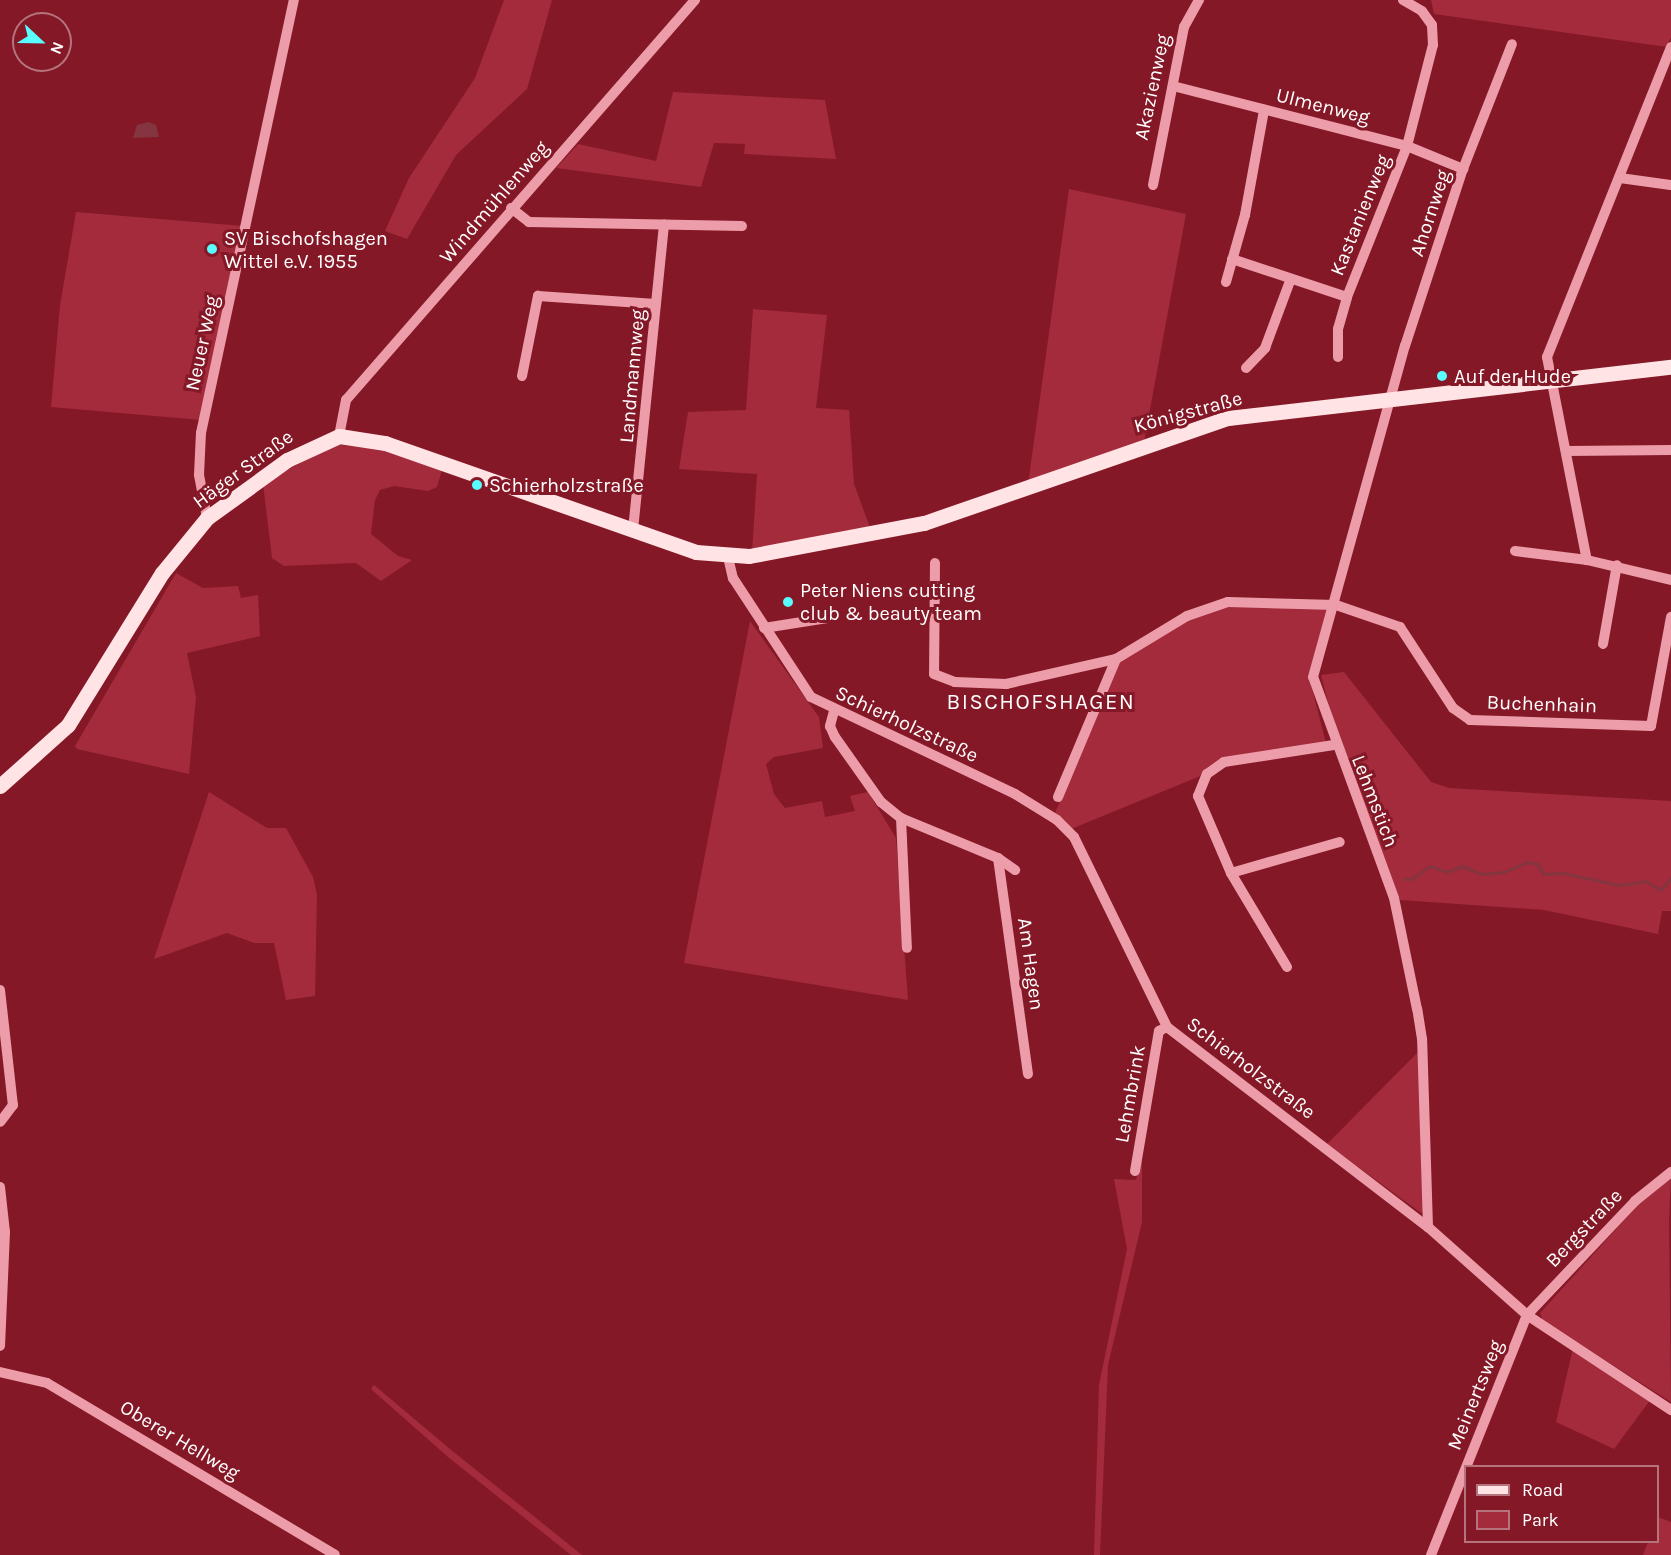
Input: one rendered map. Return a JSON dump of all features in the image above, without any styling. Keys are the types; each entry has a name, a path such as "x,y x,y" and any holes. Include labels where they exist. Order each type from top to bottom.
{"main road":[{"name":"Königstraße","path":"729,557 838,542 924,523 1228,418 1671,367"},
{"name":"Häger Straße","path":"0,786 68,725 162,573 207,518 287,460 339,436"},
{"path":"339,436 385,443 696,552 729,557"}],"street":[{"name":"Neuer Weg","path":"207,518 199,475 201,433 294,0"},
{"name":"Windmühlenweg","path":"339,436 346,400 511,208 695,0"},
{"name":"Akazienweg","path":"1153,185 1184,27 1199,0"},
{"path":"1403,0 1422,11 1432,25 1433,45 1407,146"},
{"name":"Ahornweg","path":"1392,398 1463,169 1512,44"},
{"path":"1587,560 1547,357 1671,47"},
{"name":"Ulmenweg","path":"1173,86 1407,146 1463,169"},
{"path":"1226,282 1264,110"},
{"name":"Kastanienweg","path":"1338,357 1338,329 1347,297 1407,146"},
{"path":"1620,178 1671,185"},
{"path":"511,208 529,222 742,226"},
{"name":"Landmannweg","path":"633,530 664,225"},
{"name":"Kastanienweg","path":"1232,259 1290,281 1347,297"},
{"path":"1246,368 1265,348 1290,281"},
{"path":"522,376 538,296 656,304"},
{"name":"Lehmstich","path":"1392,398 1313,676 1334,745 1394,898 1417,1009 1430,1181 1428,1227"},
{"path":"1567,451 1671,450"},
{"path":"1515,551 1617,565 1671,580"},
{"name":"Schierholzstraße","path":"729,557 733,578 811,697 834,711 1015,794 1057,820 1074,837 1167,1027 1428,1227 1527,1315 1671,1410"},
{"path":"935,563 934,674 955,682 1006,684 1116,659 1187,616 1228,602 1335,605"},
{"path":"1603,644 1617,565"},
{"name":"Buchenhain","path":"1335,605 1400,627 1453,708 1470,720 1628,726 1651,726 1671,617"},
{"path":"764,628 827,618"},
{"path":"1058,797 1116,659"},
{"path":"834,711 830,726 835,737 881,802 901,818 998,858 1016,870"},
{"path":"1287,967 1231,873 1198,796 1208,774 1224,762 1334,745"},
{"path":"901,818 907,948"},
{"path":"1231,873 1340,842"},
{"name":"Am Hagen","path":"998,858 1028,1074"},
{"path":"0,990 13,1106 0,1122"},
{"name":"Lehmbrink","path":"1134,1171 1159,1032 1167,1027"},
{"name":"Bergstraße","path":"1527,1315 1635,1201 1671,1172"},
{"path":"0,1187 5,1232 0,1346"},
{"name":"Meinertsweg","path":"1467,1465 1527,1315"},
{"name":"Oberer Hellweg","path":"0,1372 47,1383 335,1555"},
{"name":"Meinertsweg","path":"1431,1555 1464,1472"}],"green space":[{"path":"504,0 552,0 527,89 456,155 407,239 385,231 409,178 475,78"},
{"path":"1431,0 1671,0 1671,37 1667,47 1434,14"},
{"path":"673,92 825,100 836,159 744,154 745,144 714,143 701,187 556,168 578,144 656,161"},
{"path":"1069,189 1186,214 1144,442 1028,484"},
{"path":"76,212 243,226 201,420 51,407 60,305"},
{"path":"753,309 827,315 816,408 849,410 854,484 872,533 752,552 757,474 679,469 688,412 746,410"},
{"path":"333,444 383,450 442,470 437,487 428,491 394,486 380,490 375,500 371,534 398,556 412,560 381,581 356,563 284,566 272,558 263,484"},
{"path":"176,573 203,588 238,586 241,598 258,595 260,636 187,653 196,697 189,774 77,749 75,746"},
{"path":"1221,606 1327,609 1309,677 1326,743 1223,760 1198,777 1071,829 1055,813 1119,661 1189,617"},
{"path":"750,621 819,717 823,748 774,757 766,764 774,794 785,808 822,801 825,817 855,811 850,796 868,792 896,838 908,1000 684,963"},
{"path":"1344,672 1431,782 1449,788 1671,801 1671,911 1662,911 1658,934 1544,910 1400,900 1338,742 1321,675"},
{"path":"209,792 267,828 286,828 313,877 317,895 315,996 286,1000 274,943 254,943 227,933 154,959"},
{"path":"1420,1050 1423,1212 1421,1213 1327,1144"},
{"path":"1142,1155 1142,1222 1108,1365 1100,1555 1094,1555 1099,1385 1127,1249 1114,1179 1136,1180"},
{"path":"1671,1177 1669,1220 1671,1402 1543,1321 1540,1313 1647,1195"},
{"path":"1573,1348 1651,1399 1614,1449 1556,1422"},
{"path":"374,1385 582,1555 571,1555 448,1457 371,1389"},
{"path":"1659,1517 1671,1522 1671,1555 1643,1555 1648,1543 1659,1543"}],"shaded area":[{"path":"149,122 156,125 159,137 133,138 137,125"}],"waterway":[{"path":"1404,879 1412,879 1429,866 1447,872 1462,866 1481,874 1504,872 1527,862 1538,864 1543,874 1563,873 1619,885 1646,881 1661,890 1671,878"}],"place":[{"name":"SV Bischofshagen Wittel e.V. 1955","path":"212,249"},
{"name":"Auf der Hude","path":"1442,376"},
{"name":"Schierholzstraße","path":"477,485"},
{"name":"Peter Niens cutting club & beauty team","path":"788,602"}],"district":[{"name":"BISCHOFSHAGEN","path":"1041,703"}]}
